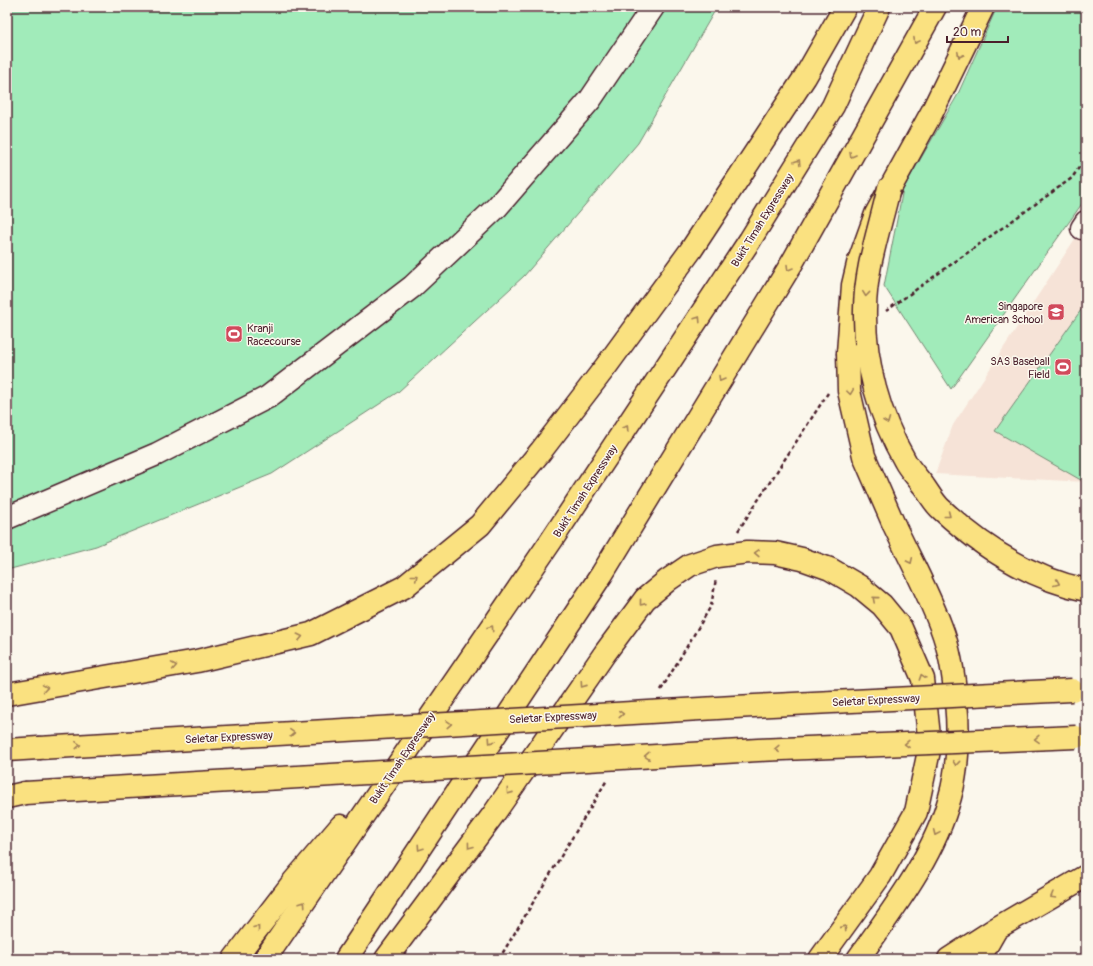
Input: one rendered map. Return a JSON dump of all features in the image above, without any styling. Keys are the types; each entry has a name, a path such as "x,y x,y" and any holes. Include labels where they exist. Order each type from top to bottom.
{"highway":[{"path":"7,694 198,661 311,634 404,587 480,524 541,451 602,371 691,250 805,77 845,7"},
{"name":"Bukit Timah Expressway","path":"265,959 551,541 750,240 833,106 879,7"},
{"path":"346,959 602,574 792,263 935,7"},
{"path":"858,959 906,890 937,834 950,797 956,763 958,726 954,675 941,628 894,526 864,456 850,391 848,353 850,308 858,264 876,214 932,112 983,7"},
{"path":"889,188 868,277 865,309 866,342 872,376 886,420 905,462 940,508 999,555 1060,585 1086,590"},
{"path":"386,959 493,815 605,653 645,599 668,580 690,565 717,556 748,552 775,553 802,559 830,569 859,586 882,605 901,628 923,679 930,746 916,812 880,876 820,959"},
{"name":"Seletar Expressway","path":"18,750 726,707 1079,690"},
{"path":"234,959 294,881 417,736"},
{"path":"16,795 750,750 1081,737"},
{"path":"950,959 997,928 1086,876"},
{"path":"979,959 997,928"}],"lane":[{"path":"7,518 157,454 268,397 412,286 497,207 585,106 653,7"}],"shaded area":[{"name":"Singapore American School","path":"1086,222 1086,482 935,474 953,425"}],"green space":[{"name":"Kranji Racecourse","path":"7,7 717,7 638,143 524,276 398,392 272,474 96,546 7,570"},
{"path":"997,7 1086,7 1086,198 951,389 884,286 903,189 957,96"},
{"name":"SAS Baseball Field","path":"1086,303 1086,483 995,431"}],"place":[{"name":"Singapore American School","path":"1056,312"},
{"name":"Kranji Racecourse","path":"234,334"},
{"name":"SAS Baseball Field","path":"1063,367"}]}
